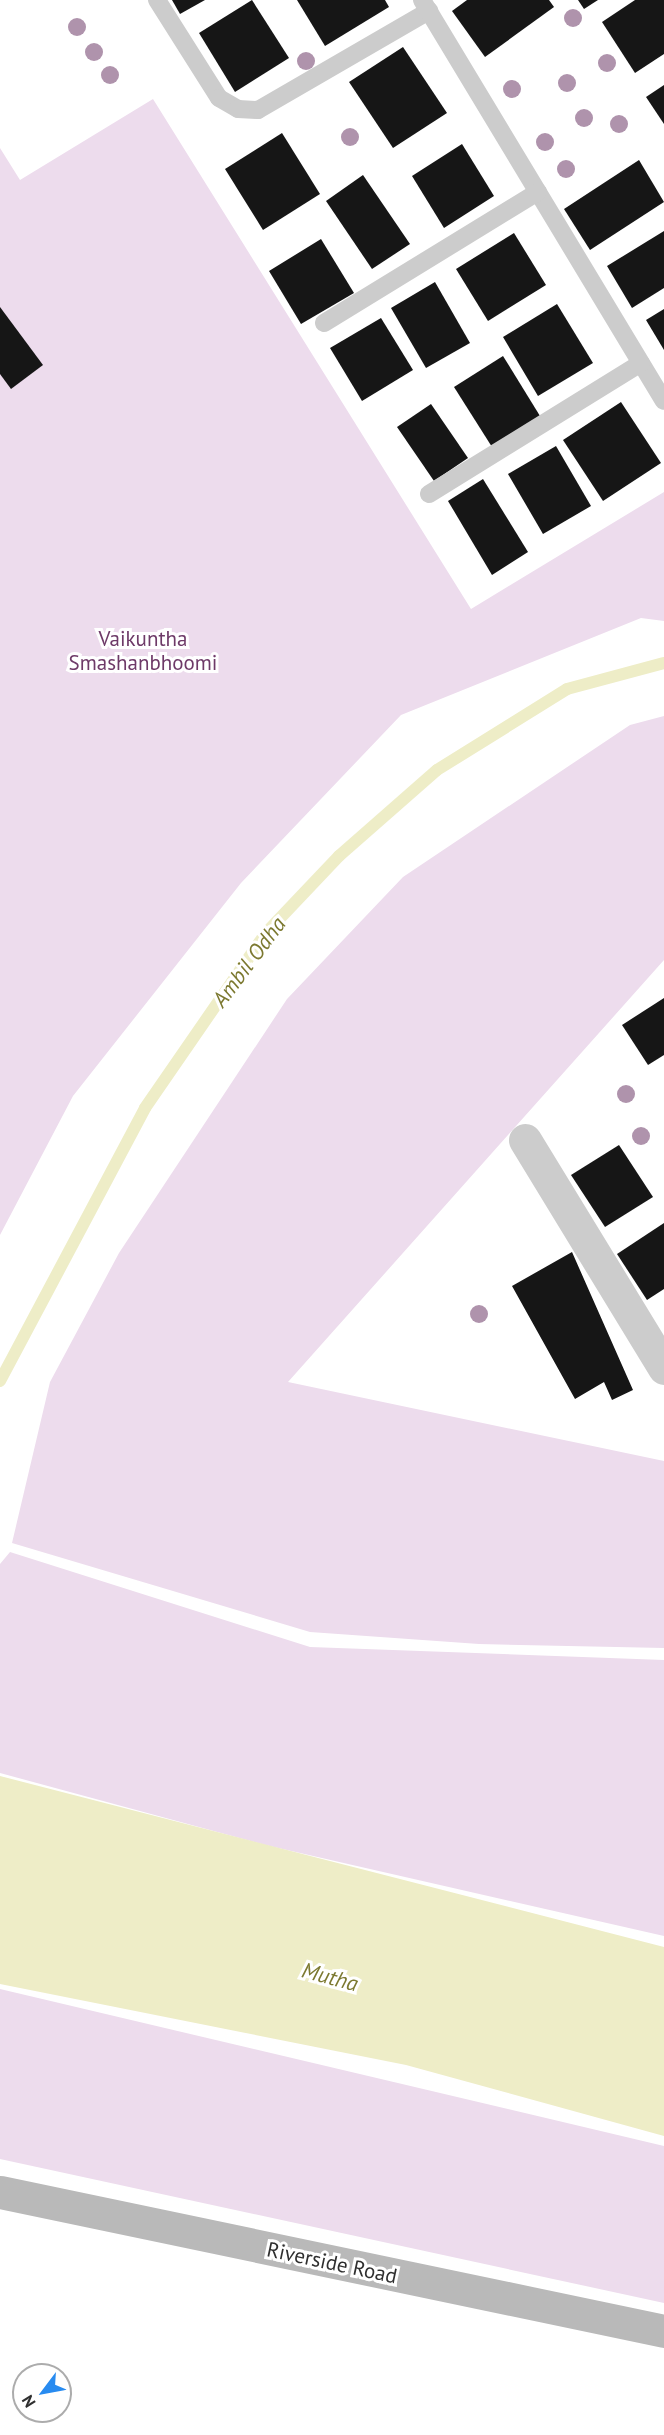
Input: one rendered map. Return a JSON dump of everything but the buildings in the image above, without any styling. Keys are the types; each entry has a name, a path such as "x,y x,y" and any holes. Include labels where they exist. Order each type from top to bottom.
{"street":[{"path":"525,1140 664,1368"},
{"name":"Riverside Road","path":"0,2192 626,2326 664,2331"}],"lane":[{"path":"157,0 219,98 238,109 258,110 425,6 664,401"},
{"path":"324,323 538,192"},
{"path":"429,494 641,363"}],"green space":[{"name":"Vaikuntha Smashanbhoomi","path":"153,99 471,609 664,492 664,621 641,618 401,715 241,883 73,1096 0,1235 0,148 20,180"},
{"path":"664,716 664,960 288,1382 664,1461 664,1648 479,1644 310,1632 12,1543 50,1382 119,1253 287,999 403,877 630,725"},
{"path":"10,1552 310,1647 664,1660 664,1936 265,1845 0,1773 0,1564"},
{"path":"0,1989 664,2146 664,2303 0,2159"}],"water":[{"name":"Mutha","path":"0,1776 664,1947 664,2136 406,2065 0,1984"}],"waterway":[{"name":"Ambil Odha","path":"0,1381 145,1108 265,934 339,856 437,770 567,689 664,663"}]}
